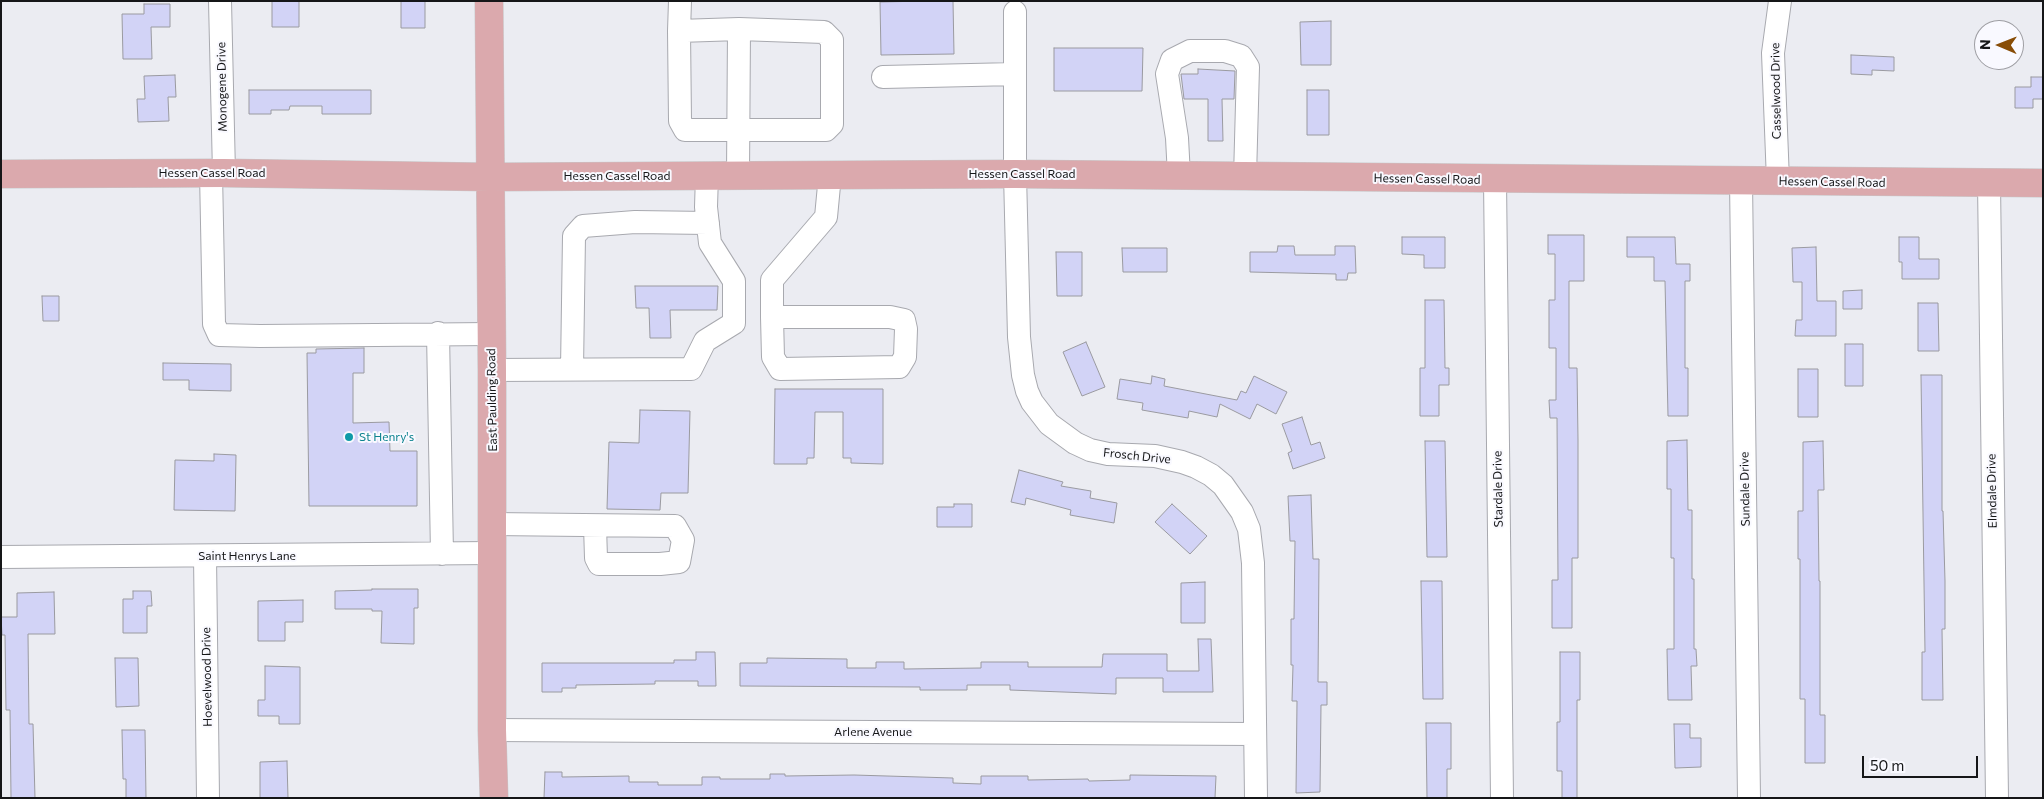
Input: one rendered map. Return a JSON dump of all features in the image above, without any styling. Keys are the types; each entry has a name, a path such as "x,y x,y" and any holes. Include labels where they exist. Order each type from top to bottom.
{"main road":[{"name":"East Paulding Road","path":"489,1 492,730 494,798"},
{"name":"Hessen Cassel Road","path":"1,174 218,173 490,177 1015,174 1495,180 2043,183"}],"street":[{"name":"Monogene Drive","path":"220,1 214,324 219,335 438,333"},
{"path":"679,31 738,29 824,32 832,40 832,124 826,130 685,130 680,121 679,31 680,1"},
{"name":"Casselwood Drive","path":"1778,181 1773,53 1780,1"},
{"name":"Frosch Drive","path":"1015,12 1015,174 1020,354 1027,391 1039,413 1062,435 1090,450 1117,456 1168,458 1196,467 1211,475 1223,485 1242,512 1249,529 1254,562 1256,798"},
{"path":"738,29 738,176"},
{"path":"1179,176 1177,138 1167,74 1172,60 1190,51 1225,51 1241,56 1248,67 1244,177"},
{"path":"883,77 1015,74"},
{"path":"772,317 890,317 904,320 906,329 905,357 899,367 780,368 773,356 772,317 772,280 826,217 830,175"},
{"path":"492,370 692,369 705,341 734,323 734,280 710,243 707,176"},
{"name":"Stardale Drive","path":"1495,180 1502,798"},
{"name":"Sundale Drive","path":"1741,181 1749,798"},
{"name":"Elmdale Drive","path":"1988,184 1997,798"},
{"path":"572,369 574,236 583,226 635,222 708,223"},
{"path":"442,554 438,333 491,334"},
{"path":"492,524 595,526"},
{"name":"Saint Henrys Lane","path":"1,557 492,553"},
{"name":"Hoevelwood Drive","path":"205,556 208,798"},
{"name":"Arlene Avenue","path":"492,730 1255,734"}],"building":[{"path":"272,1 299,1 299,27 272,27"},
{"path":"401,1 425,1 425,28 401,28"},
{"path":"953,1 954,54 881,55 880,2"},
{"path":"144,4 170,4 170,27 151,27 152,59 123,59 122,14 144,14"},
{"path":"1331,21 1331,65 1301,65 1300,22"},
{"path":"1054,48 1143,48 1142,91 1054,91"},
{"path":"1851,55 1894,57 1894,71 1872,70 1872,75 1851,74"},
{"path":"1198,69 1235,71 1234,99 1222,99 1223,141 1208,141 1208,99 1184,99 1181,74 1198,74"},
{"path":"175,75 176,97 168,97 169,121 138,122 137,99 145,99 144,76"},
{"path":"2031,77 2043,77 2043,99 2033,99 2033,108 2015,108 2015,87 2031,87"},
{"path":"249,90 371,90 371,114 322,114 322,106 290,106 289,110 271,110 271,114 249,114"},
{"path":"1307,90 1329,90 1329,135 1307,135"},
{"path":"1548,235 1584,235 1584,281 1569,281 1569,368 1577,368 1578,440 1578,558 1572,558 1572,628 1552,628 1552,580 1558,580 1557,418 1550,418 1549,400 1556,400 1556,348 1549,348 1549,300 1555,300 1555,254 1548,254"},
{"path":"1402,237 1445,237 1445,268 1424,268 1424,255 1402,254"},
{"path":"1627,237 1675,237 1676,264 1690,264 1690,281 1685,281 1685,368 1688,368 1688,416 1668,416 1665,281 1654,281 1654,257 1627,257"},
{"path":"1899,237 1919,237 1919,259 1939,259 1939,279 1902,279 1902,262 1899,262"},
{"path":"1278,246 1294,246 1295,255 1335,255 1335,246 1355,246 1356,273 1348,273 1347,280 1336,280 1336,274 1250,272 1250,252 1277,252"},
{"path":"1816,247 1817,301 1836,301 1836,336 1795,336 1796,320 1802,320 1802,282 1793,282 1792,248"},
{"path":"1122,248 1167,248 1167,272 1123,272"},
{"path":"1056,252 1082,252 1082,296 1057,296"},
{"path":"635,286 718,286 717,310 670,310 671,338 650,338 649,308 636,308"},
{"path":"1862,290 1862,309 1843,309 1843,291"},
{"path":"42,296 59,296 59,321 43,321"},
{"path":"1425,300 1444,300 1445,368 1449,368 1449,385 1439,385 1439,416 1420,416 1420,368 1425,368"},
{"path":"1918,303 1938,303 1939,351 1918,351"},
{"path":"1086,342 1105,387 1082,396 1063,352"},
{"path":"1845,344 1863,344 1863,386 1845,386"},
{"name":"St Henry's","path":"364,348 364,373 353,373 353,423 389,422 390,451 417,451 417,506 309,506 307,353 316,353 316,349"},
{"path":"163,363 231,364 231,391 189,390 189,380 163,380"},
{"path":"1798,369 1818,369 1818,417 1798,417"},
{"path":"1921,375 1942,375 1942,511 1945,581 1945,629 1942,629 1943,700 1922,700 1922,652 1925,652"},
{"path":"1152,376 1165,379 1164,386 1237,400 1241,391 1246,393 1254,376 1287,392 1276,414 1257,404 1250,419 1220,404 1217,417 1189,411 1188,418 1142,410 1143,403 1117,399 1120,379 1151,384"},
{"path":"775,389 883,389 883,464 851,463 851,458 843,458 843,412 815,412 814,458 807,458 807,464 774,464"},
{"path":"640,410 690,411 688,493 661,493 660,510 607,509 609,442 639,443"},
{"path":"1302,417 1311,445 1320,442 1325,458 1293,469 1288,453 1292,451 1282,424"},
{"path":"1687,440 1688,510 1692,510 1694,649 1696,649 1697,666 1691,666 1692,700 1668,700 1667,649 1674,649 1674,558 1671,558 1671,489 1667,489 1667,441"},
{"path":"1425,441 1445,441 1447,557 1427,557"},
{"path":"1823,441 1824,490 1818,490 1820,715 1825,715 1825,763 1805,763 1805,699 1800,699 1798,511 1803,511 1803,442"},
{"path":"214,454 236,455 235,511 174,510 175,460 214,461"},
{"path":"1019,470 1063,482 1061,486 1091,491 1090,498 1117,503 1114,523 1070,515 1071,510 1026,498 1025,505 1011,502"},
{"path":"1311,495 1313,559 1319,559 1318,682 1327,682 1327,705 1321,705 1320,792 1296,793 1297,701 1292,701 1293,665 1291,665 1291,619 1294,619 1295,541 1290,541 1288,496"},
{"path":"954,504 972,504 972,527 937,527 937,507 954,507"},
{"path":"1172,504 1207,536 1190,554 1155,522"},
{"path":"1421,581 1442,581 1443,699 1423,699"},
{"path":"1205,582 1205,623 1181,623 1181,583"},
{"path":"418,589 418,608 414,608 414,644 381,643 382,611 372,611 372,609 335,609 335,591"},
{"path":"133,591 151,591 152,606 147,606 147,633 123,633 123,599 133,599"},
{"path":"54,592 55,634 28,634 29,724 33,724 35,798 11,798 10,710 6,710 5,635 2,635 1,617 17,617 17,593"},
{"path":"303,600 303,622 285,622 285,641 258,641 258,601"},
{"path":"1198,639 1211,639 1213,692 1163,692 1163,678 1116,678 1116,694 1010,690 1010,685 967,685 967,690 920,690 920,687 740,686 740,663 767,663 767,658 847,659 847,668 876,668 876,662 904,662 904,669 981,668 981,662 1028,662 1028,667 1102,667 1103,654 1167,654 1167,671 1199,671"},
{"path":"696,652 715,652 716,686 698,686 698,681 655,681 655,684 576,685 576,688 562,688 562,692 542,692 542,663 674,663 674,660 696,660"},
{"path":"1560,652 1580,652 1580,700 1577,700 1577,798 1562,798 1562,771 1557,771 1557,722 1560,722"},
{"path":"115,658 138,658 139,706 116,707"},
{"path":"265,666 300,667 300,724 279,724 279,716 258,716 258,700 265,700"},
{"path":"1426,723 1451,723 1451,769 1447,769 1447,798 1427,798"},
{"path":"1674,724 1690,724 1690,738 1701,738 1701,767 1675,768"},
{"path":"122,730 145,730 146,798 126,798 126,779 123,779"},
{"path":"287,761 288,798 260,798 260,762"},
{"path":"545,772 562,772 562,777 629,776 629,782 658,782 658,785 702,785 702,777 770,779 770,774 785,774 785,776 854,775 953,778 953,783 981,784 981,776 1028,776 1028,780 1088,779 1089,781 1130,780 1130,775 1216,776 1215,798 544,798"}],"place":[{"name":"St Henry's","path":"349,437"}]}
